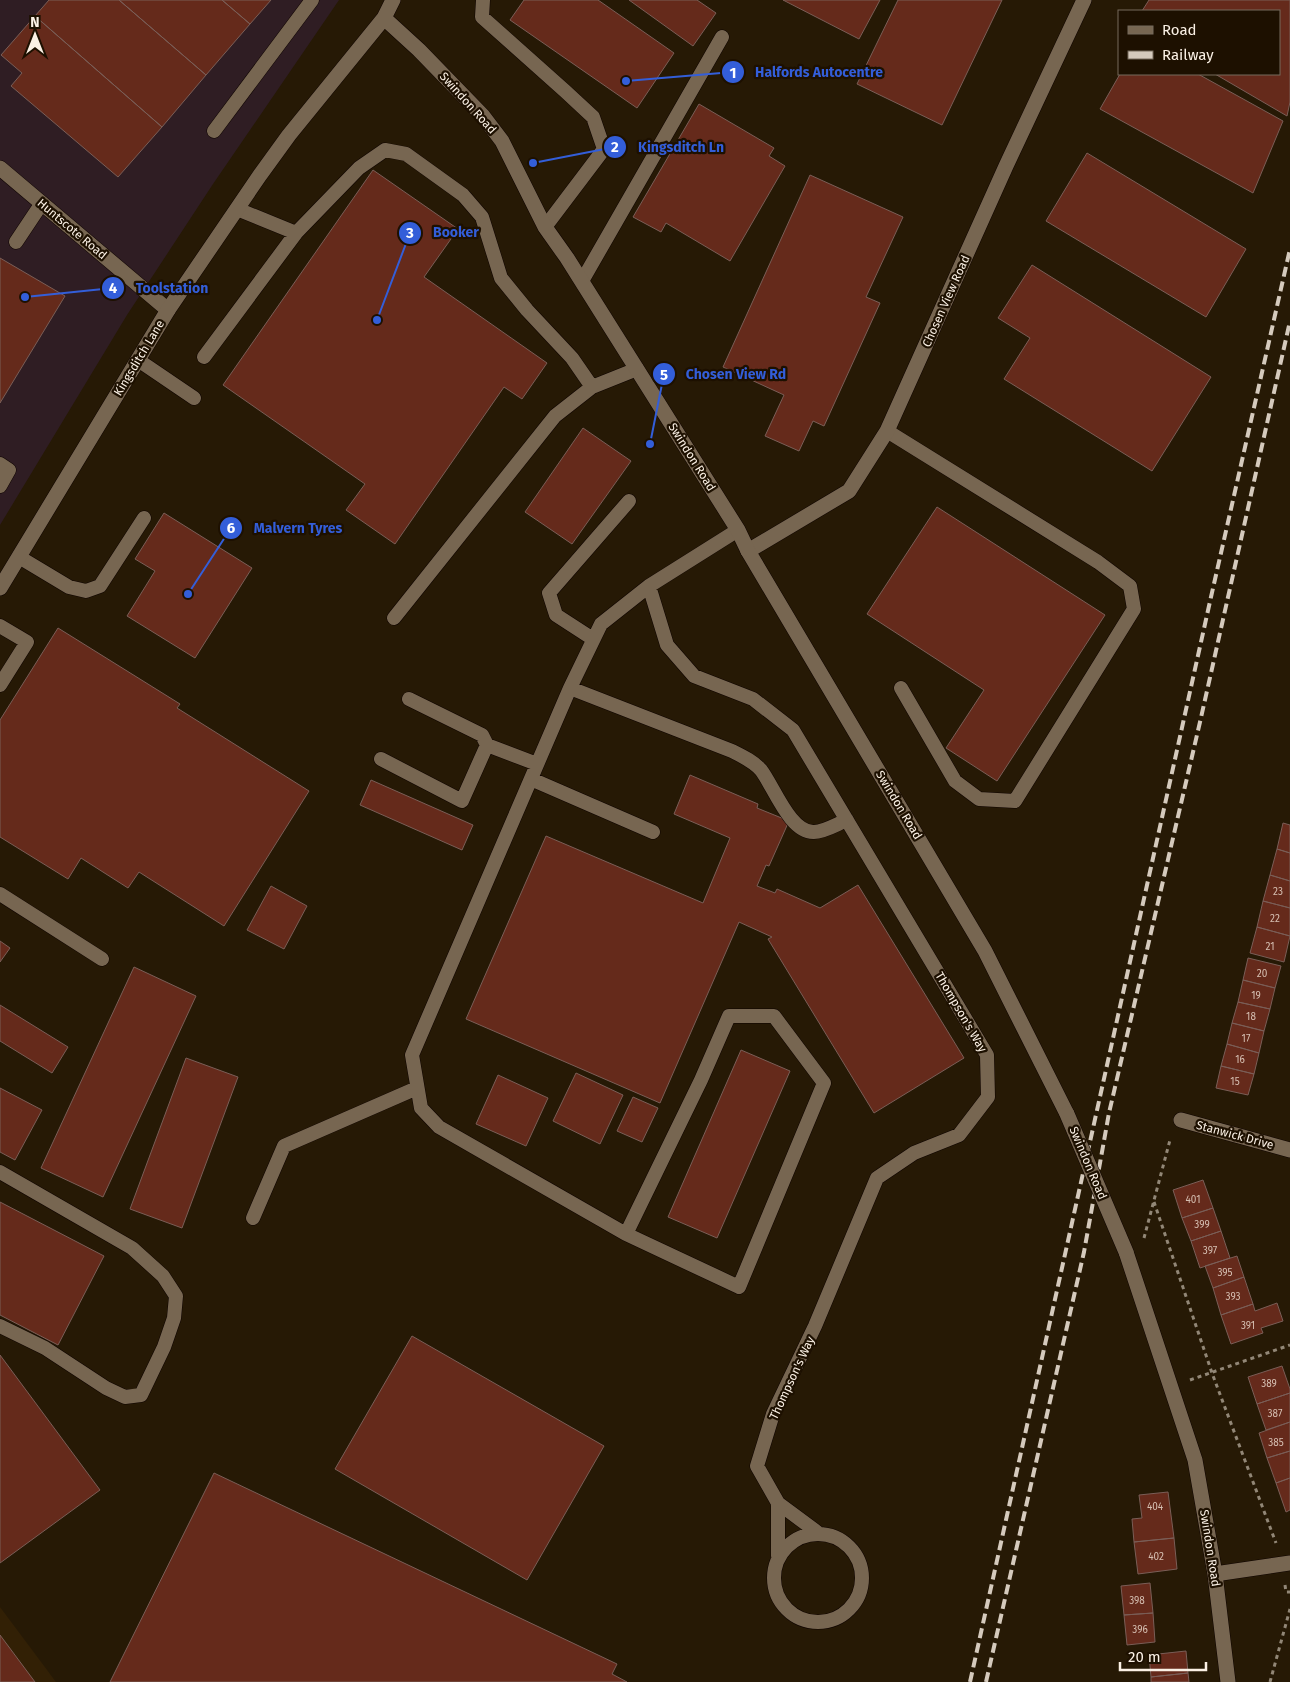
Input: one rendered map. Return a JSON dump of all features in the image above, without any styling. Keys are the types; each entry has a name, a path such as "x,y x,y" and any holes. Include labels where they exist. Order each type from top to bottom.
{"street":[{"name":"Kingsditch Lane","path":"0,588 5,570 19,557 168,310 289,135 384,18 393,0"},
{"name":"Chosen View Road","path":"748,551 849,491 887,431 1006,166 1084,0"},
{"name":"Swindon Road","path":"384,18 419,50 488,123 502,141 545,227 582,282 738,530 748,551 985,951 1067,1114 1126,1252 1171,1387 1195,1460 1215,1574 1228,1682"},
{"name":"Huntscote Road","path":"0,168 168,310"},
{"name":"Stanwick Drive","path":"1181,1120 1290,1150"},
{"path":"1215,1574 1287,1563"}],"lane":[{"path":"214,131 312,0"},
{"path":"483,0 482,17 592,117 604,149 545,227"},
{"path":"582,282 722,37"},
{"path":"204,357 296,233 360,168 385,150 406,154 463,195 482,216 501,278 527,310 572,358 592,387"},
{"path":"16,242 42,203"},
{"path":"237,209 296,233"},
{"path":"138,360 194,398"},
{"path":"394,618 555,416 592,387 637,369"},
{"path":"887,431 929,455 1098,562 1130,586 1134,609 1016,801 979,799 955,781 901,688"},
{"path":"0,464 9,470 0,486"},
{"path":"593,639 556,615 549,593 629,502"},
{"path":"19,557 69,587 86,591 100,586 144,518"},
{"path":"626,1234 701,1080 729,1016 774,1016 824,1083 739,1287 626,1234 439,1127 421,1108 412,1056 570,688 600,624 649,586 738,530"},
{"name":"Thompson's Way","path":"649,586 667,645 694,676 753,699 793,730 987,1054 988,1097 959,1135 914,1153 877,1178 815,1326 774,1414 757,1466 778,1503"},
{"path":"0,626 27,642 0,685"},
{"path":"570,688 732,751 750,760 760,769 794,824 804,831 815,832 847,820"},
{"path":"409,699 482,735 487,746 537,764"},
{"path":"381,760 462,801 487,746"},
{"path":"531,779 653,832"},
{"path":"0,894 102,959"},
{"path":"253,1218 284,1146 418,1088"},
{"path":"0,1172 132,1248 163,1276 176,1296 174,1318 164,1347 141,1395 125,1397 106,1388 45,1348 0,1326"},
{"path":"778,1503 817,1532 840,1539 857,1555 863,1578 857,1600 840,1617 818,1623 795,1617 778,1601 772,1578 778,1556 778,1503"},
{"path":"778,1556 795,1539 817,1532"}],"path":[{"path":"1144,1240 1173,1129 1181,1120"},
{"path":"1154,1202 1212,1373 1287,1563"},
{"path":"1171,1387 1290,1345"},
{"path":"1270,1682 1290,1609"}],"shaded area":[{"path":"0,0 339,0 213,184 127,315 0,525"},
{"path":"0,1607 56,1682 0,1682"}],"building":[{"path":"49,0 119,0 206,75 162,127 35,16"},
{"path":"119,0 222,0 250,24 206,75"},
{"path":"222,0 271,0 250,24"},
{"path":"524,0 598,0 674,53 637,108 510,20"},
{"path":"629,0 697,0 716,13 693,46"},
{"path":"783,0 880,0 859,39"},
{"path":"898,0 1002,0 942,125 857,84"},
{"path":"1149,0 1290,0 1290,102 1287,116 1217,75 1280,75 1280,10 1143,10"},
{"path":"35,16 162,127 118,177 11,86 22,73 1,55"},
{"path":"1119,75 1200,75 1283,121 1253,193 1100,109"},
{"path":"699,104 774,148 769,156 785,166 730,261 666,223 661,232 633,217"},
{"path":"1087,153 1246,249 1206,317 1046,221"},
{"path":"373,170 458,229 424,277 547,363 522,399 504,387 395,544 346,510 365,484 223,385"},
{"path":"810,175 903,217 866,297 880,303 824,426 813,421 799,451 765,436 784,395 723,367"},
{"path":"0,258 65,296 0,403"},
{"path":"1032,265 1211,377 1152,471 1004,379 1030,338 998,318"},
{"path":"583,428 631,461 572,544 525,512"},
{"path":"937,507 1105,615 997,781 946,748 984,690 867,614"},
{"path":"164,513 252,568 195,658 127,616 155,571 135,559"},
{"path":"58,628 180,704 177,708 309,791 224,926 139,872 128,888 81,858 68,879 0,837 0,720"},
{"path":"690,775 758,804 757,808 789,821 769,866 766,865 757,886 775,893 777,889 820,908 858,885 964,1058 874,1113 768,939 772,937 739,922 660,1103 466,1019 546,836 703,903 730,838 674,814"},
{"path":"371,780 473,825 462,850 360,805"},
{"path":"1283,823 1290,825 1290,853 1277,849"},
{"path":"1277,849 1290,853 1290,881 1270,875"},
{"path":"1270,875 1290,881 1290,908 1263,901"},
{"path":"271,886 307,906 284,949 247,930"},
{"path":"1263,901 1290,908 1290,936 1257,927"},
{"path":"1257,927 1290,936 1284,962 1250,953"},
{"path":"0,941 10,948 0,962"},
{"path":"1248,958 1281,966 1275,988 1243,980"},
{"path":"134,967 196,996 103,1197 41,1168"},
{"path":"1243,980 1275,988 1270,1009 1238,1002"},
{"path":"1238,1002 1270,1009 1264,1031 1232,1023"},
{"path":"0,1005 68,1047 52,1073 0,1041"},
{"path":"1232,1023 1264,1031 1259,1053 1227,1044"},
{"path":"1227,1044 1259,1053 1254,1074 1221,1066"},
{"path":"741,1050 790,1071 717,1238 668,1217"},
{"path":"186,1058 238,1077 182,1228 130,1209"},
{"path":"1221,1066 1254,1074 1248,1095 1216,1088"},
{"path":"576,1073 623,1095 600,1144 553,1121"},
{"path":"498,1075 548,1098 526,1146 476,1124"},
{"path":"0,1088 42,1110 15,1160 0,1152"},
{"path":"633,1097 658,1108 642,1142 617,1131"},
{"path":"1203,1180 1213,1208 1182,1218 1173,1190"},
{"path":"0,1202 104,1256 58,1345 0,1315"},
{"path":"1213,1208 1221,1231 1191,1241 1182,1218"},
{"path":"1221,1231 1230,1258 1200,1268 1191,1241"},
{"path":"1237,1256 1244,1277 1213,1288 1205,1266"},
{"path":"1244,1277 1253,1304 1221,1315 1213,1288"},
{"path":"1277,1303 1283,1321 1261,1328 1263,1333 1231,1344 1221,1315 1253,1304 1255,1311"},
{"path":"412,1336 604,1446 527,1580 335,1469"},
{"path":"0,1355 100,1490 0,1563"},
{"path":"1282,1366 1290,1393 1257,1404 1248,1377"},
{"path":"1290,1393 1290,1422 1266,1430 1257,1404"},
{"path":"1290,1422 1290,1451 1267,1458 1259,1433"},
{"path":"1290,1451 1290,1478 1276,1483 1267,1458"},
{"path":"214,1473 617,1664 612,1674 627,1682 110,1682"},
{"path":"1290,1478 1290,1510 1286,1512 1276,1483"},
{"path":"1168,1492 1174,1538 1134,1542 1132,1519 1142,1518 1139,1495"},
{"path":"1174,1538 1177,1569 1138,1574 1134,1542"},
{"path":"1150,1583 1153,1613 1124,1615 1121,1586"},
{"path":"1153,1613 1155,1642 1127,1645 1124,1615"},
{"path":"0,1635 35,1682 0,1682"},
{"path":"1186,1651 1188,1673 1151,1677 1149,1655"},
{"path":"1188,1673 1189,1682 1151,1682 1151,1677"}],"railway":[{"path":"970,1682 1290,249"},
{"path":"986,1682 1084,1252 1109,1113 1200,722 1290,321"}],"place":[{"name":"Halfords Autocentre","path":"626,81"},
{"name":"Kingsditch Ln","path":"533,163"},
{"name":"Toolstation","path":"25,297"},
{"name":"Booker","path":"377,320"},
{"name":"Chosen View Rd","path":"650,444"},
{"name":"Malvern Tyres","path":"188,594"}]}
